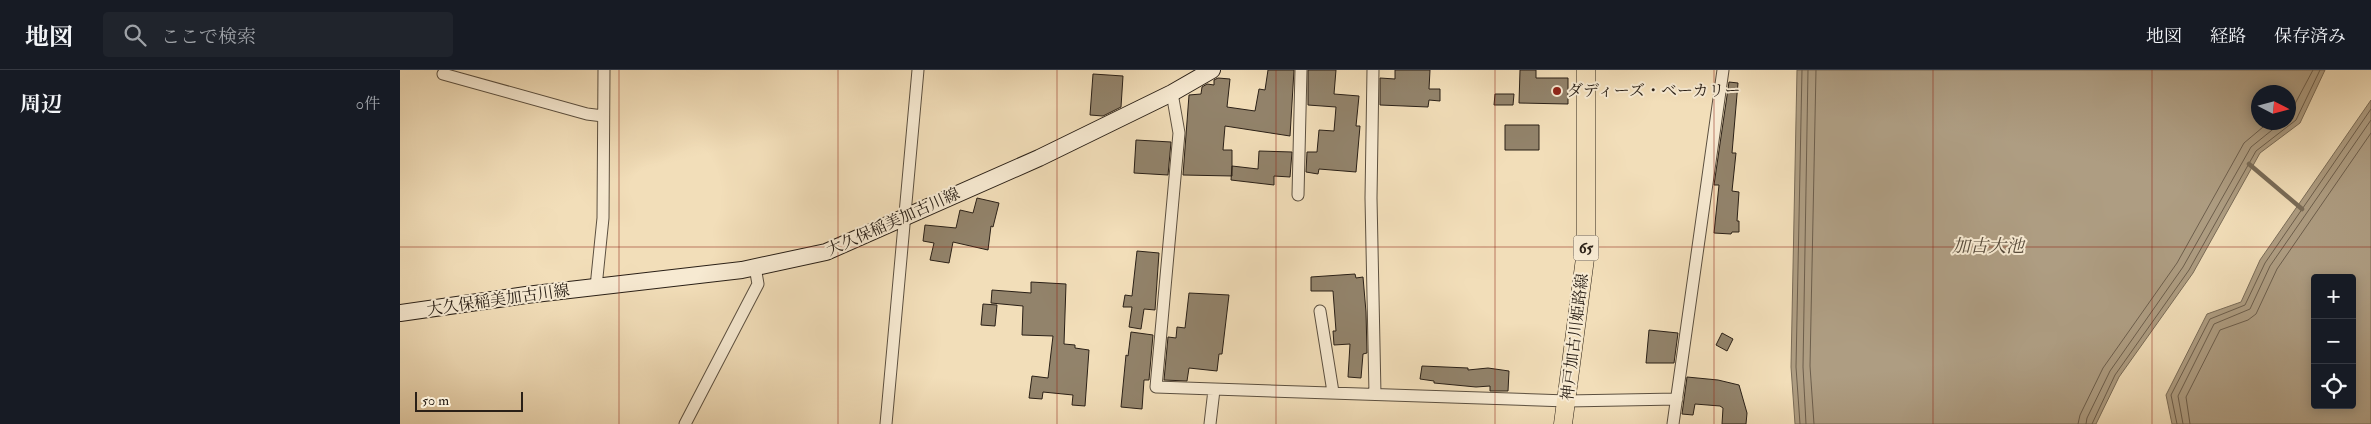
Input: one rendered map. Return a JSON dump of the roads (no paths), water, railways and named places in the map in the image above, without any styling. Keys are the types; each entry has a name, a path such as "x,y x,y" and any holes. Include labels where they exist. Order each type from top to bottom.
{"main road":[{"name":"大久保稲美加古川線","path":"400,313 755,267 826,252 904,220 971,187 1040,158 1172,93 1212,70"},
{"name":"神戸加古川姫路線","path":"1563,424 1586,251 1586,70"}],"street":[{"path":"596,287 603,218 604,70"},
{"path":"886,424 918,70"},
{"path":"1298,195 1301,70"},
{"path":"1373,70 1371,198 1375,394"},
{"path":"1673,424 1723,70"},
{"path":"443,74 588,114 603,116"},
{"path":"1172,93 1179,133 1156,387 1567,401 1677,399"},
{"path":"685,424 758,284 755,267"},
{"path":"1320,312 1333,392"},
{"path":"1210,424 1214,390"}],"water":[{"name":"加古大池","path":"1797,70 2325,70 2300,123 2296,126 2296,85 2251,85 2251,130 2291,130 2260,153 2193,273 2119,377 2096,424 1795,424 1791,367"},
{"path":"2371,100 2371,424 2172,424 2166,395 2207,314 2241,302 2260,260"}],"waterway":[{"path":"2249,164 2302,209"}],"place":[{"name":"ダディーズ・ベーカリー","path":"1557,91"}]}
